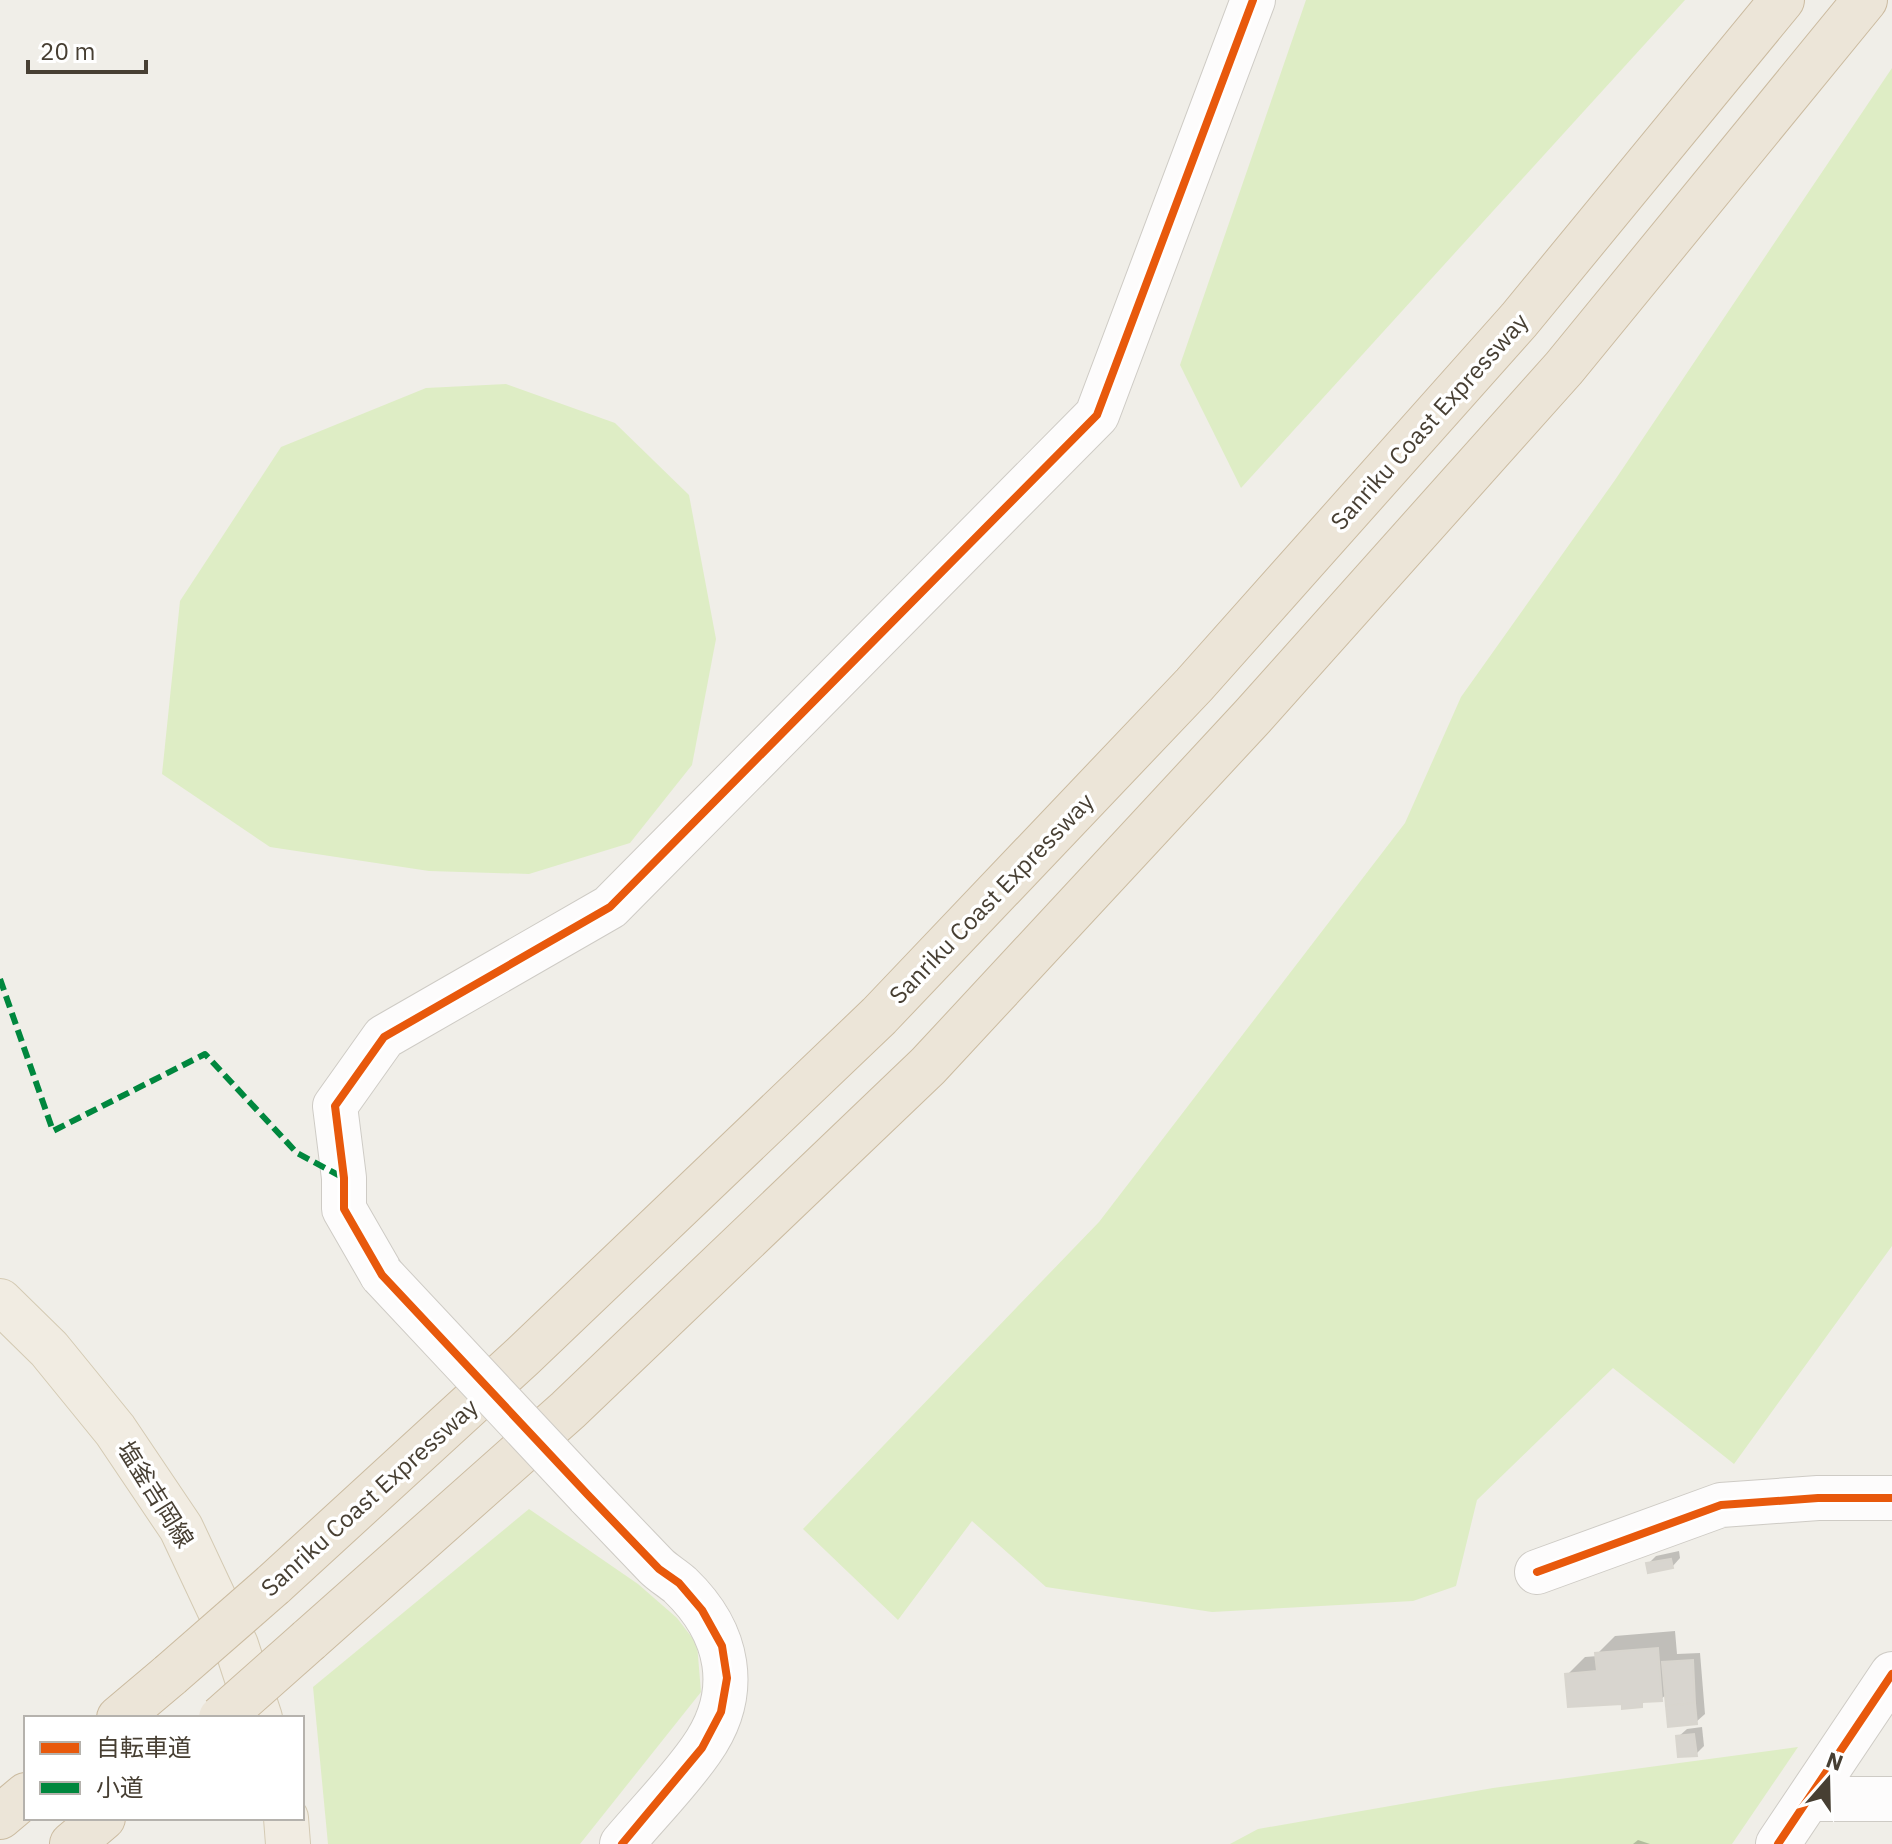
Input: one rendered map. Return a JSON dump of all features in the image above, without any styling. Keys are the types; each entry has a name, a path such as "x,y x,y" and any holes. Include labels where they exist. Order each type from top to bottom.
{"highway":[{"name":"Sanriku Coast Expressway","path":"121,1716 273,1585 523,1356 879,1016 1172,708 1519,320 1782,0"},
{"path":"223,1716 568,1410 928,1066 1253,716 1564,368 1865,0"},
{"path":"0,1817 24,1797"},
{"path":"72,1844 101,1820"}],"main road":[{"name":"塩釜吉岡線","path":"0,1301 49,1349 115,1430 181,1528 236,1645 259,1716"},
{"path":"286,1820 288,1844"}],"street":[{"path":"622,1844 702,1748 721,1712 727,1678 722,1646 702,1610 679,1583 659,1569 382,1275 344,1209 344,1178 335,1106 384,1037 610,907 1097,415 1253,0"},
{"path":"1537,1572 1721,1505 1818,1498 1892,1498"},
{"path":"1778,1844 1892,1674"},
{"path":"1810,1799 1892,1799"}],"green space":[{"path":"1306,0 1685,0 1241,488 1180,365"},
{"path":"1892,68 1892,1246 1734,1464 1613,1368 1477,1500 1456,1586 1413,1601 1212,1612 1046,1587 972,1521 898,1620 803,1529 1099,1222 1405,823 1461,697 1615,480"},
{"path":"506,384 615,423 689,495 716,639 692,765 630,843 529,874 429,871 270,847 162,774 180,601 281,447 426,388"},
{"path":"529,1509 638,1584 677,1618 697,1644 701,1692 580,1844 328,1844 313,1687"},
{"path":"1798,1747 1732,1844 1230,1844 1258,1829 1493,1788"}],"building":[{"path":"1671,1559 1673,1568 1648,1573 1646,1563"},
{"path":"1658,1648 1662,1701 1642,1702 1642,1707 1622,1709 1622,1704 1568,1707 1565,1674 1597,1671 1595,1653"},
{"path":"1693,1660 1695,1703 1666,1706 1662,1662"},
{"path":"1695,1703 1697,1724 1668,1727 1666,1706"},
{"path":"1694,1734 1697,1756 1678,1757 1676,1736"}],"marked path":[{"path":"0,979 53,1131 205,1054 297,1153 344,1178"}],"cycle path":[{"path":"622,1844 702,1748 721,1712 727,1678 722,1646 702,1610 679,1583 659,1569 382,1275 344,1209 344,1178 335,1106 384,1037 610,907 1097,415 1253,0"},
{"path":"1537,1572 1721,1505 1818,1498 1892,1498"},
{"path":"1778,1844 1892,1674"}]}
